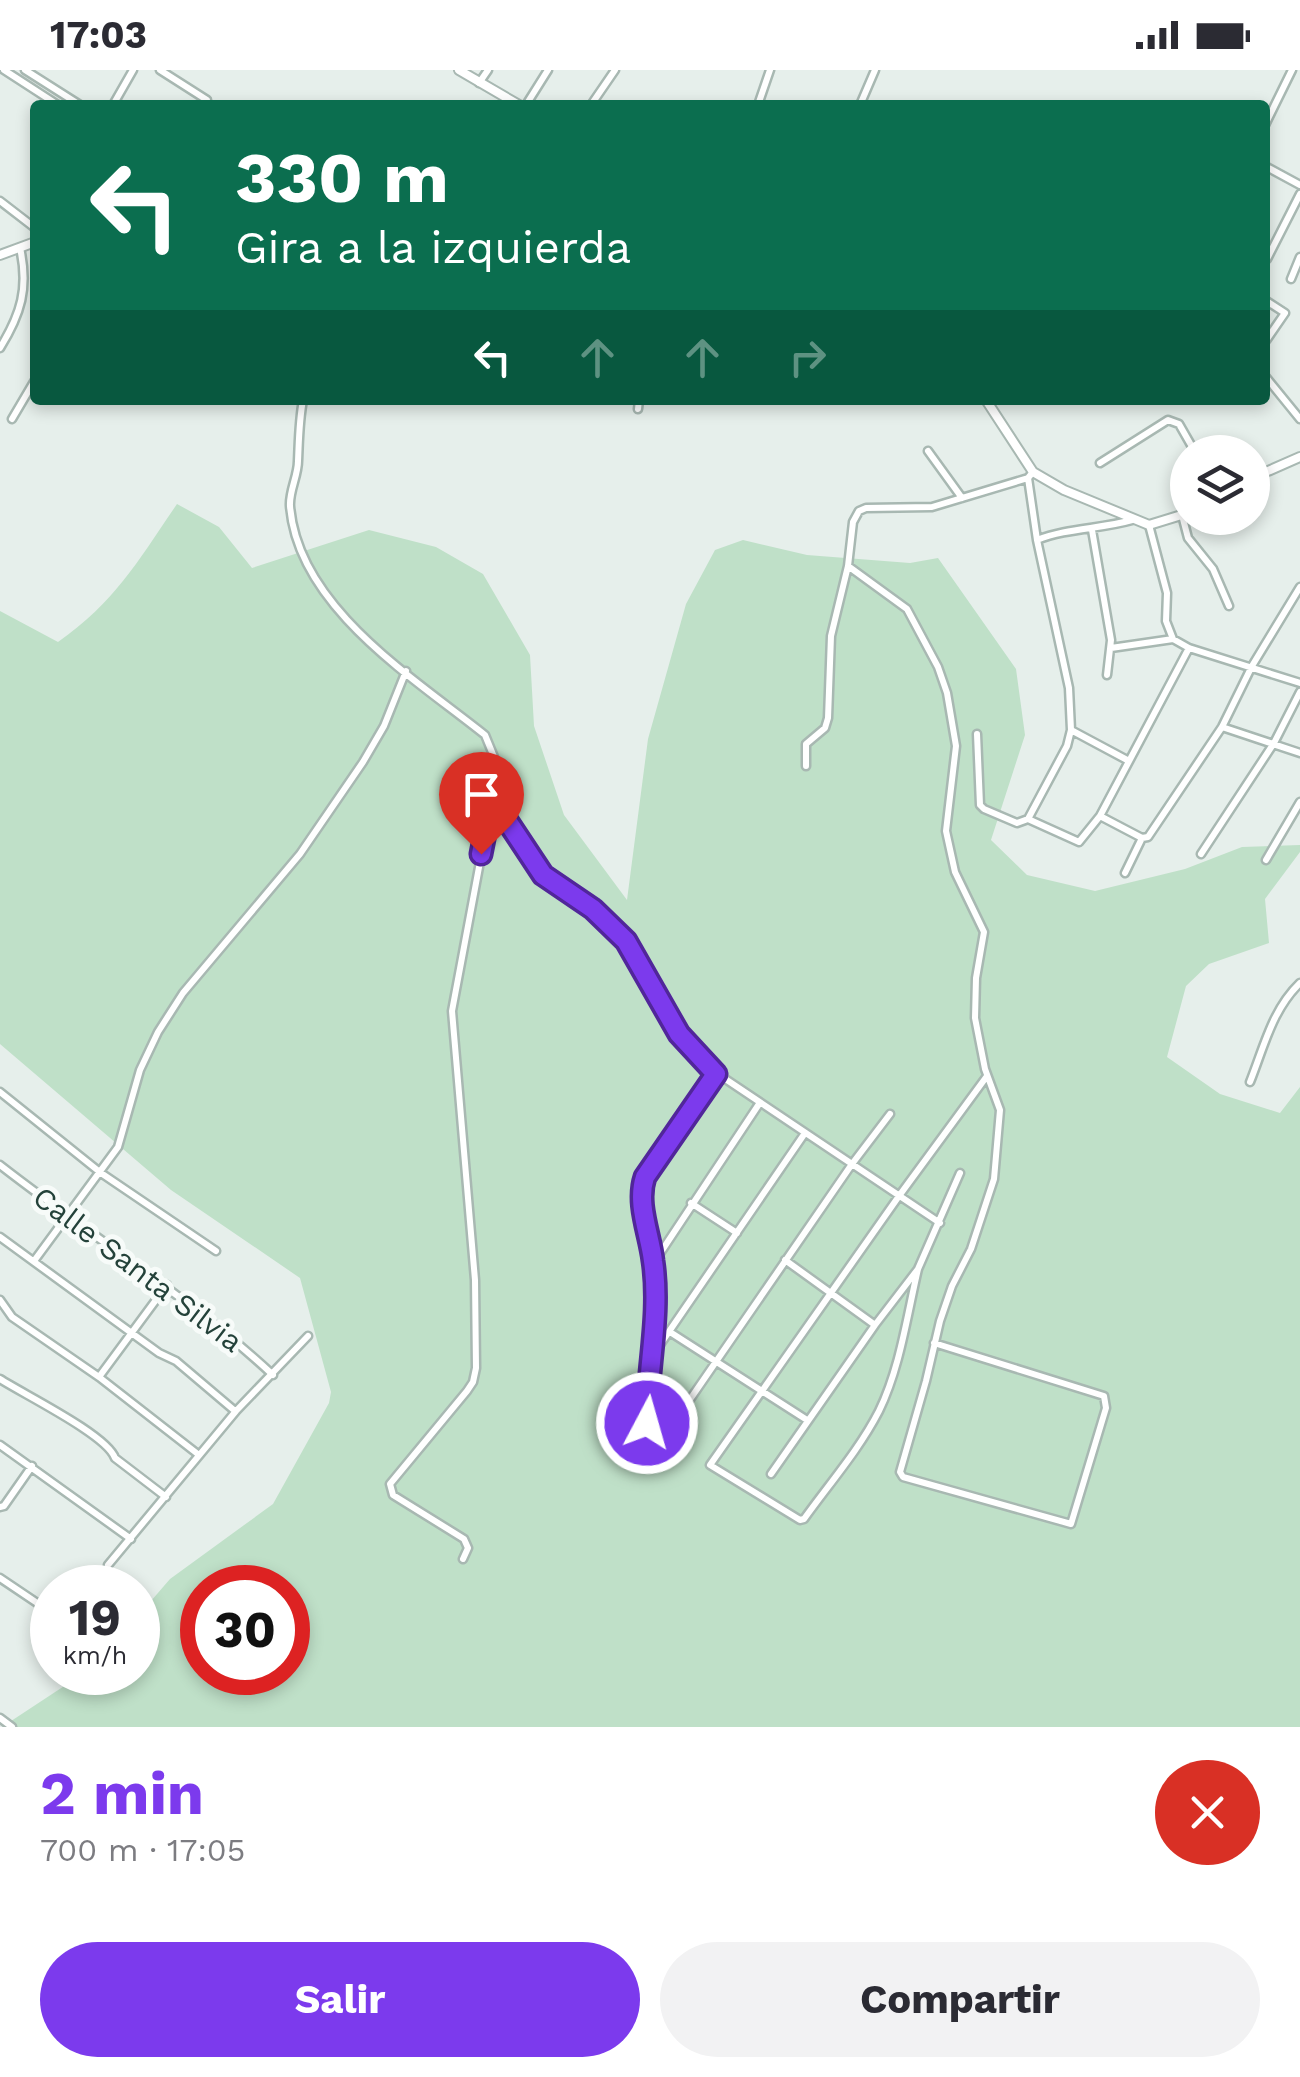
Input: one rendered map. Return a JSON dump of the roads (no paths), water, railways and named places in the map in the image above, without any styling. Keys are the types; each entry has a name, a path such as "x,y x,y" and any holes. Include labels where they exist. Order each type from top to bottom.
{"street":[{"path":"4,70 50,100"},
{"path":"116,100 133,70"},
{"path":"160,70 208,100"},
{"path":"458,70 512,100"},
{"path":"476,81 488,70"},
{"path":"526,100 548,70"},
{"path":"594,100 614,70"},
{"path":"760,100 770,70"},
{"path":"862,100 875,70"},
{"path":"1270,115 1292,70"},
{"path":"26,84 31,72 73,100"},
{"path":"500,100 503,95"},
{"path":"1270,169 1300,185"},
{"path":"1270,253 1300,194"},
{"path":"0,201 30,224"},
{"path":"0,256 30,244"},
{"path":"0,348 19,316 26,287 20,248"},
{"path":"1290,278 1300,257"},
{"path":"1270,303 1285,313 1270,335"},
{"path":"1270,382 1300,419"},
{"path":"12,419 30,388"},
{"path":"303,405 299,459 289,502 300,544 337,610 364,640 485,735 494,757 492,798 452,1011 475,1280 476,1368 466,1392 390,1484 393,1495 464,1539 468,1548 463,1559"},
{"path":"976,734 980,804 1017,823 1028,819 1067,746 1071,730 1069,688 1037,540 1030,475 989,405"},
{"path":"1100,463 1168,420 1178,424 1185,435"},
{"path":"928,451 962,498"},
{"path":"1270,470 1300,457"},
{"path":"806,766 806,744 826,728 831,636 848,566 853,522 859,511 924,508 1030,475 1132,520 1150,525 1170,519"},
{"path":"1037,540 1132,520"},
{"path":"1150,525 1167,593 1166,621 1172,639"},
{"path":"1092,530 1111,648 1107,675"},
{"path":"1188,535 1213,569 1229,606"},
{"path":"848,566 907,609 938,667 954,723 956,751 946,831 955,872 984,932 974,1002 987,1076 1000,1110 996,1169 976,1235 952,1286 934,1344 900,1472 1072,1524 1106,1408 1104,1396 934,1344"},
{"path":"1100,816 1142,838 1148,837 1222,727 1299,586"},
{"path":"1111,648 1172,639 1188,648 1300,682"},
{"path":"1028,819 1079,842 1100,816 1188,648"},
{"path":"34,1261 118,1147 140,1070 158,1032 183,993 311,838 384,726 406,671"},
{"path":"1201,854 1274,743 1300,692"},
{"path":"1222,727 1300,752"},
{"path":"1071,730 1129,761"},
{"path":"492,798 543,875 593,909 626,941 679,1034 716,1074 940,1223"},
{"path":"1266,860 1300,802"},
{"path":"1125,872 1142,838"},
{"path":"1250,1082 1276,1012 1300,983"},
{"path":"716,1074 645,1177 642,1188 646,1232 654,1262 647,1423 653,1440 660,1443 890,1114"},
{"path":"918,1269 894,1370 880,1408 804,1519 710,1466 898,1196 987,1076"},
{"path":"1,1095 101,1173 216,1251"},
{"path":"654,1262 759,1104"},
{"path":"652,1356 805,1134"},
{"name":"Calle Santa Silvia","path":"0,1165 68,1218 166,1285 274,1375"},
{"path":"771,1474 918,1269 960,1173"},
{"path":"691,1203 737,1233"},
{"path":"0,1236 159,1353 176,1361 236,1412"},
{"path":"785,1260 875,1325"},
{"path":"99,1377 166,1285"},
{"path":"0,1300 12,1317 99,1377 199,1455"},
{"path":"670,1332 807,1420"},
{"path":"108,1565 236,1412 308,1336"},
{"path":"0,1379 94,1433 113,1450 115,1458 166,1497"},
{"path":"0,1446 131,1538"},
{"path":"0,1506 4,1506 32,1466"},
{"path":"0,1578 30,1598"},
{"path":"0,1718 12,1727"}]}
